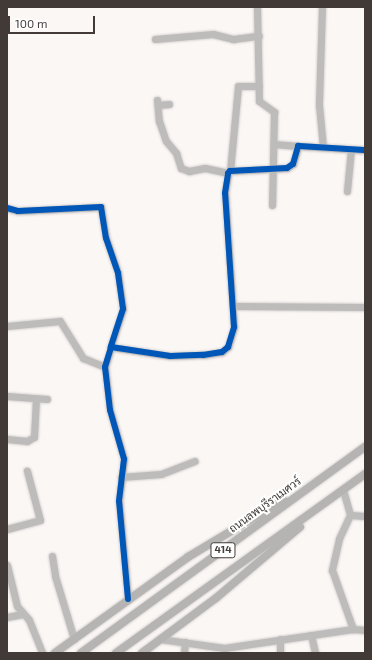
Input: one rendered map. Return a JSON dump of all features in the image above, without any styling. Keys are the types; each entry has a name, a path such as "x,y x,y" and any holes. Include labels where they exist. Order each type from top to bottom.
{"main road":[{"name":"ถนนลพบุรีราเมศวร์","path":"81,653 365,447"},
{"name":"414","path":"55,653 128,598 188,557 336,467"},
{"name":"414","path":"116,653 365,474"},
{"name":"414","path":"142,653 216,598 343,490"}],"street":[{"path":"257,7 259,36 259,101 274,112 272,205"},
{"path":"322,7 319,106 323,147"},
{"path":"155,39 213,34 233,39 259,36"},
{"path":"111,347 170,356 203,356 222,352 228,347 234,327 225,193 229,172 238,86 259,86"},
{"path":"168,104 157,102 166,141 176,153 181,168 189,171 205,168 229,172 287,168 293,164 298,146"},
{"path":"274,144 365,150"},
{"path":"347,191 351,149"},
{"path":"7,208 18,210 101,207 106,238 118,273 123,309 106,367 110,410 124,459 119,501 128,598"},
{"path":"233,306 365,307"},
{"path":"7,326 60,321 83,358 106,367"},
{"path":"7,396 47,399"},
{"path":"7,439 27,441 34,437 36,399"},
{"path":"121,477 161,474 195,461"},
{"path":"7,528 40,520 27,471"},
{"path":"343,490 350,515 339,539 332,570 353,629"},
{"path":"350,515 365,516"},
{"path":"52,556 55,576 74,639"},
{"path":"7,565 17,606 29,620 42,653"},
{"path":"7,617 23,614"},
{"path":"160,640 185,642 224,650 280,639 353,629 365,630"},
{"path":"311,635 315,653"},
{"path":"280,639 280,653"},
{"path":"184,653 185,642"}],"cycle path":[{"path":"128,599 119,501 124,459 110,410 105,367 111,347 170,356 203,355 222,352 228,347 234,327 225,193 228,173 230,171 287,168 293,164 298,146 365,150"},
{"path":"7,208 18,211 101,207 106,238 118,273 123,309 111,347"}]}
